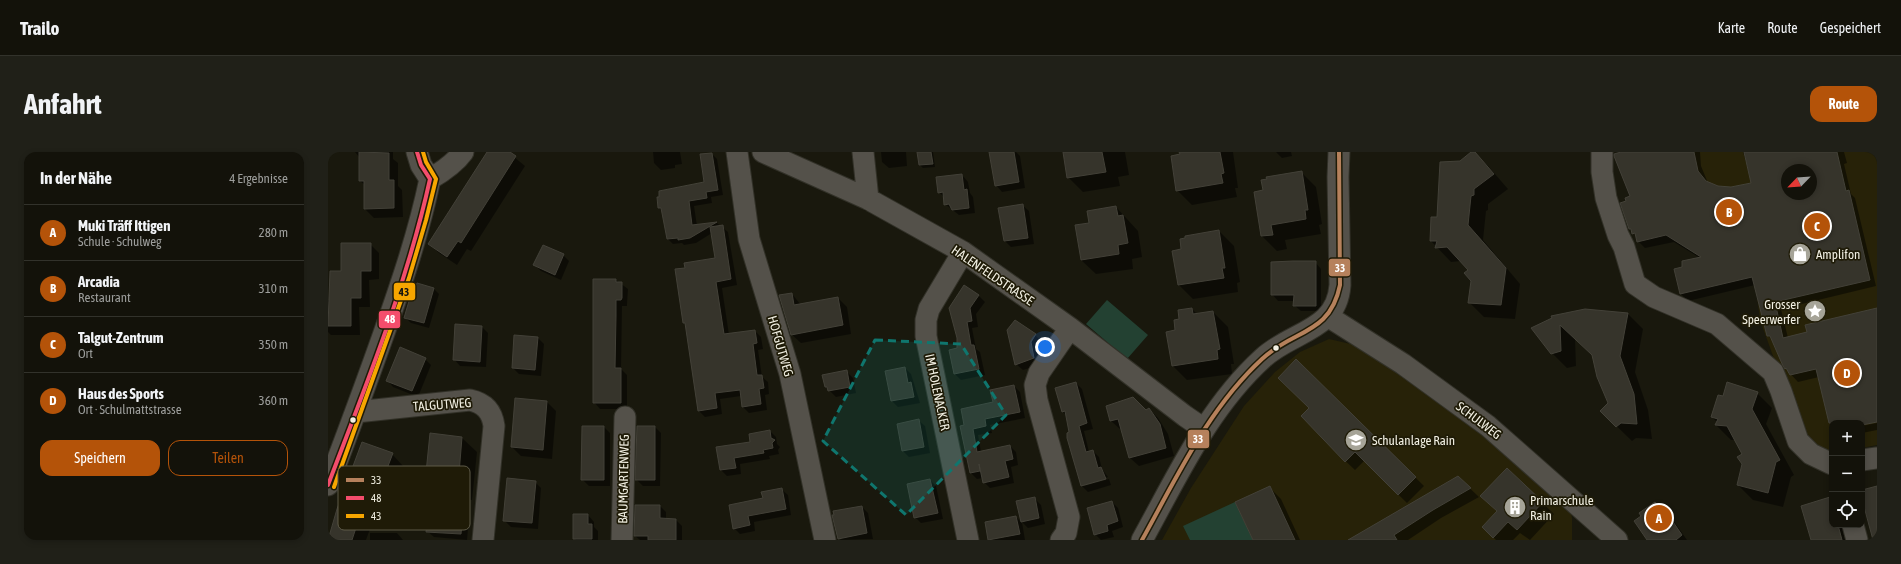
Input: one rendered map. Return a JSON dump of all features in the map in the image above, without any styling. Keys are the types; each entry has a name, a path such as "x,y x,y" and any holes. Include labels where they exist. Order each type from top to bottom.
{"street":[{"path":"417,152 421,165 430,179"},
{"path":"328,485 356,412 413,251 430,179 454,162 463,152"},
{"name":"HOFGUTWEG","path":"737,152 749,239 790,374 825,540"},
{"name":"HALENFELDSTRASSE","path":"763,152 868,199 963,252 1070,328 1204,429"},
{"path":"863,152 868,199"},
{"path":"1142,540 1204,429 1233,389 1271,351 1323,322 1329,317 1340,296 1339,152"},
{"path":"1602,152 1602,172 1606,198 1618,235 1624,247 1635,284 1654,297 1717,324 1773,372 1782,391 1798,441 1811,454 1829,463"},
{"name":"IM HOLENACKER","path":"963,252 929,309 926,320 926,336 968,540"},
{"name":"SCHULWEG","path":"1329,317 1403,364 1488,426 1617,540"},
{"path":"1061,540 1066,533 1069,517 1037,400 1035,385 1039,373 1070,328"},
{"name":"TALGUTWEG","path":"356,412 470,400 484,405 490,411 494,426 482,540"},
{"name":"BAUMGARTENWEG","path":"622,540 625,417"},
{"path":"1865,460 1877,458"},
{"path":"1854,528 1857,540"}],"highlighted area":[{"path":"875,340 961,344 1006,415 906,515 823,441"}],"shaded area":[{"path":"1685,152 1877,152 1877,445 1865,447 1865,420 1829,420 1829,450 1814,448 1802,436 1760,320 1755,280 1714,195"},
{"name":"Schulanlage Rain","path":"1329,339 1355,345 1379,359 1481,432 1570,506 1572,518 1572,540 1162,540 1191,488 1244,406 1275,372 1300,352"}],"green space":[{"path":"1107,300 1148,335 1127,359 1086,324"},
{"path":"1235,502 1253,540 1190,540 1183,526"}],"building":[{"path":"359,152 389,153 389,180 394,180 394,208 364,209 364,181 359,181"},
{"path":"487,152 510,152 516,156 461,243 458,241 447,257 428,244"},
{"path":"917,152 931,152 933,164 919,165"},
{"path":"989,152 1014,152 1019,182 995,186"},
{"path":"1063,152 1102,152 1106,172 1067,178"},
{"path":"1179,152 1220,152 1224,173 1221,174 1223,183 1176,191 1171,156 1180,154"},
{"path":"1471,152 1475,152 1494,174 1474,189 1474,195 1471,196 1468,225 1506,268 1501,305 1468,303 1471,281 1464,273 1468,270 1447,247 1435,248 1437,241 1430,241 1431,217 1437,217 1440,162 1460,161"},
{"path":"1621,152 1694,152 1698,171 1706,181 1718,186 1731,187 1751,183 1744,152 1837,152 1846,191 1849,190 1870,280 1775,302 1783,338 1807,332 1805,325 1877,308 1877,422 1865,424 1865,420 1829,420 1829,423 1816,369 1790,375 1783,366 1770,336 1767,336 1752,277 1680,294 1674,269 1682,267 1682,261 1701,257 1666,235 1637,242 1635,233 1632,234 1631,229 1629,229 1620,203 1626,201 1625,198 1630,196 1614,154"},
{"path":"712,153 718,190 706,192 707,198 689,201 692,225 717,222 690,238 678,240 678,238 667,239 661,208 658,208 657,197 659,197 659,191 704,182 700,154"},
{"path":"1302,171 1308,210 1305,210 1306,219 1271,225 1273,235 1261,236 1254,192 1263,190 1261,180 1267,179 1266,177"},
{"path":"962,174 964,190 967,189 969,208 952,210 949,204 944,205 943,192 938,193 936,177"},
{"path":"1023,204 1028,238 1004,241 998,208"},
{"path":"1116,206 1118,216 1123,215 1128,243 1118,245 1119,254 1081,260 1075,225 1089,223 1087,211"},
{"path":"723,225 731,279 716,282 724,334 755,330 757,343 753,344 757,375 762,375 764,388 759,389 761,404 742,407 740,390 715,393 717,408 698,411 685,323 683,323 675,269 685,268 684,263 715,258 710,227"},
{"path":"1219,230 1225,268 1222,268 1224,278 1178,285 1172,251 1181,249 1180,239 1185,238 1185,236"},
{"path":"341,243 371,243 371,271 361,271 361,298 351,298 351,326 328,326 330,271 341,271"},
{"path":"543,245 564,254 555,275 533,265"},
{"path":"1316,261 1316,306 1293,306 1294,295 1271,295 1271,262"},
{"path":"593,279 616,279 616,282 622,282 622,298 621,300 616,300 615,368 621,368 621,403 593,403"},
{"path":"417,283 434,288 424,323 404,318 412,291 414,292"},
{"path":"964,285 979,295 970,308 972,321 967,322 971,345 974,345 979,369 954,374 949,350 957,348 957,338 949,308"},
{"path":"792,293 794,305 838,297 843,325 791,335 779,295"},
{"path":"1192,308 1193,314 1213,311 1220,349 1217,350 1218,359 1172,366 1166,332 1175,330 1174,320 1179,319 1178,310"},
{"path":"1585,309 1628,313 1620,356 1634,394 1637,424 1621,423 1616,427 1600,411 1608,403 1597,377 1592,355 1560,325 1561,351 1551,354 1531,328 1552,318 1551,316"},
{"path":"1015,320 1036,334 1031,342 1034,358 1015,365 1007,330"},
{"path":"455,324 482,326 480,362 453,360"},
{"path":"514,335 538,337 535,370 512,368"},
{"path":"400,347 426,358 412,391 386,381"},
{"path":"1296,359 1416,477 1398,495 1355,452 1345,462 1301,416 1309,408 1278,378"},
{"path":"905,367 908,383 911,382 914,397 891,401 885,371"},
{"path":"847,370 850,387 828,391 827,387 825,387 822,375"},
{"path":"1076,382 1087,423 1079,426 1086,452 1093,450 1098,468 1101,467 1106,479 1081,486 1067,438 1067,433 1069,432 1065,411 1062,412 1055,388"},
{"path":"1727,382 1758,392 1752,409 1780,460 1776,462 1768,493 1737,485 1742,464 1737,457 1742,454 1727,426 1715,425 1718,419 1711,417 1718,395 1723,396"},
{"path":"1014,385 1020,412 985,419 986,426 973,429 977,452 1010,445 1013,459 1005,461 1009,477 983,483 979,464 980,471 970,473 960,426 964,425 961,409 993,402 990,390"},
{"path":"1133,397 1146,410 1149,408 1160,424 1166,448 1129,458 1118,419 1110,421 1106,406"},
{"path":"515,398 547,401 543,450 511,447"},
{"path":"919,419 924,447 902,451 897,424"},
{"path":"582,426 604,426 604,480 581,480"},
{"path":"637,426 655,426 655,480 635,480"},
{"path":"770,430 771,438 775,440 772,443 773,448 763,450 764,453 734,458 736,468 720,470 716,447 750,442 749,434"},
{"path":"430,433 462,437 460,466 427,466"},
{"path":"362,442 393,453 388,466 353,466"},
{"name":"Primarschule Rain","path":"1507,468 1543,502 1517,530 1508,522 1493,538 1482,527 1497,511 1480,496"},
{"path":"1458,476 1471,488 1394,535 1397,540 1348,540"},
{"path":"507,478 536,481 532,523 503,521"},
{"path":"930,479 938,513 914,518 907,484"},
{"path":"1270,486 1295,540 1253,540 1235,502"},
{"path":"1877,486 1877,539 1873,540 1865,510 1865,489"},
{"path":"782,488 786,509 748,516 750,525 733,529 729,505 763,498 761,492"},
{"path":"1035,497 1039,518 1021,522 1016,501"},
{"path":"1829,497 1829,528 1839,528 1842,540 1811,540 1801,506"},
{"path":"1112,501 1118,521 1107,525 1108,531 1094,535 1087,508"},
{"path":"1655,502 1662,512 1665,510 1682,535 1676,540 1647,540 1634,521 1641,516 1639,513"},
{"path":"635,505 660,505 660,518 676,519 676,540 648,540 648,536 634,536"},
{"path":"338,506 338,530 355,530 352,540 328,540"},
{"path":"862,506 867,533 838,539 832,515 834,515 833,511"},
{"path":"573,514 588,514 588,524 592,524 592,539 573,539"},
{"path":"1016,516 1020,534 988,540 985,522"},
{"path":"426,530 461,530 461,534 426,532"}],"transit line":[{"name":"48","path":"328,485 385,334 421,218 430,179 421,165 417,152"},
{"name":"43","path":"342,466 409,278 426,220 436,179 426,162 423,152"},
{"name":"33","path":"1142,540 1181,468 1225,400 1262,359 1274,349 1309,330 1328,313 1335,301 1340,285 1339,152"},
{"name":"43","path":"334,487 338,476"}],"place":[{"name":"Arcadia","path":"1729,212"},
{"name":"Talgut-Zentrum","path":"1817,226"},
{"name":"Amplifon","path":"1800,254"},
{"name":"Grosser Speerwerfer","path":"1815,311"},
{"name":"Haus des Sports","path":"1847,373"},
{"name":"Schulanlage Rain","path":"1356,440"},
{"name":"Primarschule Rain","path":"1515,507"},
{"name":"Muki Träff Ittigen","path":"1659,518"}]}
